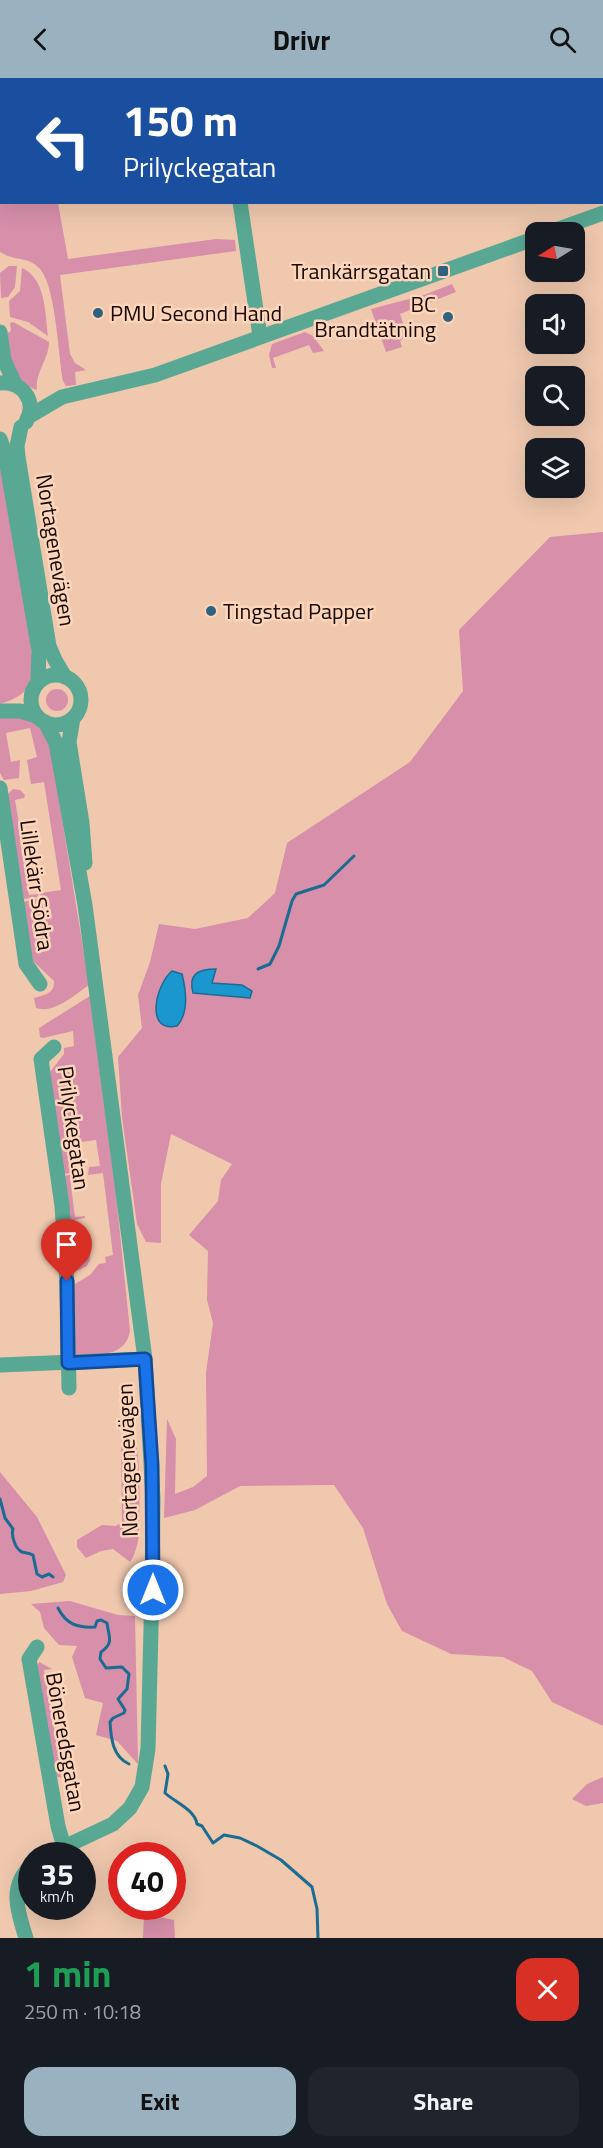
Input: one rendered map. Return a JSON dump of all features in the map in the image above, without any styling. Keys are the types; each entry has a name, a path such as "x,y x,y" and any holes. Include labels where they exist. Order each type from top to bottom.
{"street":[{"path":"240,204 260,336"},
{"path":"578,222 603,213"},
{"path":"0,432 8,432 62,397 155,375 525,242"},
{"name":"Nortagenevägen","path":"0,332 4,360 13,386 30,403 17,446 49,646 55,660 66,677 77,688 80,696 80,704 73,718 69,742 82,824 86,905"},
{"path":"13,386 62,397"},
{"name":"Nortagenevägen","path":"0,439 5,453 39,651 31,704 56,743 86,905 145,1359 153,1510 152,1632 146,1773 137,1796 120,1818 101,1831 76,1842"},
{"path":"4,710 20,703 35,687 51,675 66,677"},
{"path":"4,710 60,724 73,718"},
{"name":"Lillekärr Södra","path":"0,788 26,964 40,984"},
{"name":"Prilyckegatan","path":"54,1047 41,1059 62,1206 67,1283 69,1388"},
{"path":"0,1365 145,1359"},
{"name":"Böneredsgatan","path":"38,1647 29,1659 63,1842"},
{"path":"18,1888 16,1903 18,1910"},
{"path":"21,1920 26,1938"}],"shaded area":[{"path":"0,204 58,204 68,259 216,239 235,240 236,251 60,275 70,354 75,363 86,370 75,372 76,385 66,386 63,381 53,303 44,275 31,262 0,252"},
{"path":"9,266 17,266 15,287 8,297 1,298 0,273"},
{"path":"22,268 30,273 40,288 45,307 48,336 28,322 10,317 9,301 20,291"},
{"path":"452,284 456,292 400,314 406,332 402,334 404,338 400,341 402,347 386,352 371,309 424,295"},
{"path":"13,322 49,342 38,377 37,390 22,381 11,359 6,334 11,331 10,323"},
{"path":"305,332 313,336 324,351 313,353 309,345 273,358 276,368 272,368 269,355 272,344"},
{"path":"0,459 26,609 35,678 20,695 0,704"},
{"path":"603,532 603,1726 552,1702 532,1671 503,1657 451,1654 402,1631 387,1604 363,1528 334,1485 240,1486 195,1510 164,1518 167,1419 176,1439 175,1494 193,1487 207,1476 206,1373 213,1323 207,1300 208,1251 189,1235 218,1201 221,1180 232,1164 171,1134 161,1184 161,1243 146,1242 137,1224 122,1117 118,1057 142,1028 138,995 150,962 159,924 195,929 248,918 275,893 287,843 410,762 463,691 459,630 550,537"},
{"path":"57,689 65,692 68,700 65,708 57,711 49,708 46,700 49,692"},
{"path":"13,715 36,722 48,732 89,985 57,1006 43,1009 36,1008 34,998 51,991 54,981 33,961 23,902 40,898 41,893 61,890 44,782 31,784 27,760 37,757 30,728 6,733 11,762 20,760 19,778 4,780 0,773 0,717"},
{"path":"13,789 20,790 25,795 24,798 15,800 21,835 30,834 30,839 20,841 29,895 39,894 37,897 24,899 6,796"},
{"path":"90,996 116,1195 130,1331 123,1346 117,1350 101,1354 76,1355 74,1352 75,1284 90,1275 99,1264 106,1263 105,1257 113,1255 103,1173 88,1175 89,1167 100,1166 96,1140 66,1144 70,1169 81,1169 84,1179 81,1172 62,1174 50,1072 64,1054 64,1048 74,1046 73,1031 43,1038 40,1037 39,1028"},
{"path":"77,1174 79,1177 70,1178 75,1217 85,1216 85,1218 75,1220 79,1254 90,1253 87,1266 79,1270 73,1268 63,1176"},
{"path":"132,1432 137,1450 139,1481 139,1535 135,1552 130,1562 113,1549 101,1551 86,1558 77,1547 77,1540 102,1525 116,1526 122,1522 121,1440 122,1436"},
{"path":"0,1472 37,1517 66,1575 63,1582 31,1591 0,1594"},
{"path":"70,1601 118,1615 135,1616 138,1764 117,1741 96,1735 103,1703 85,1698 72,1657 77,1646 59,1645 44,1628 40,1612 31,1604"},
{"path":"39,1662 52,1669 44,1670 61,1768 69,1767 67,1775 62,1778 55,1776 37,1667"},
{"path":"603,1777 603,1803 586,1806 572,1799 587,1784"},
{"path":"144,1920 174,1920 175,1938 143,1938"}],"water":[{"path":"216,969 212,983 242,985 252,991 250,998 193,993 193,977 204,970"},
{"path":"172,971 182,974 185,1008 177,1026 167,1026 160,1022 156,1006 161,986"}],"waterway":[{"path":"258,969 270,964 279,946 296,894 324,885 354,856"},
{"path":"0,1499 5,1518 13,1529 13,1538 17,1548 33,1555 37,1574 42,1577 49,1574 53,1577"},
{"path":"58,1608 68,1621 77,1626 95,1627 97,1621 101,1620 107,1623 109,1643 101,1652 100,1659 106,1668 122,1667 129,1674 127,1689 118,1699 125,1710 124,1713 110,1722 116,1752 129,1764"},
{"path":"165,1766 168,1774 165,1793 189,1810 213,1843 224,1835 240,1838 281,1860 312,1887 317,1909 318,1938"}],"place":[{"name":"Trankärrsgatan","path":"443,271"},
{"name":"PMU Second Hand","path":"98,313"},
{"name":"BC Brandtätning","path":"448,317"},
{"name":"Tingstad Papper","path":"211,611"}],"route":[{"path":"67,1281 68,1363 145,1359 152,1465 153,1590"}]}
